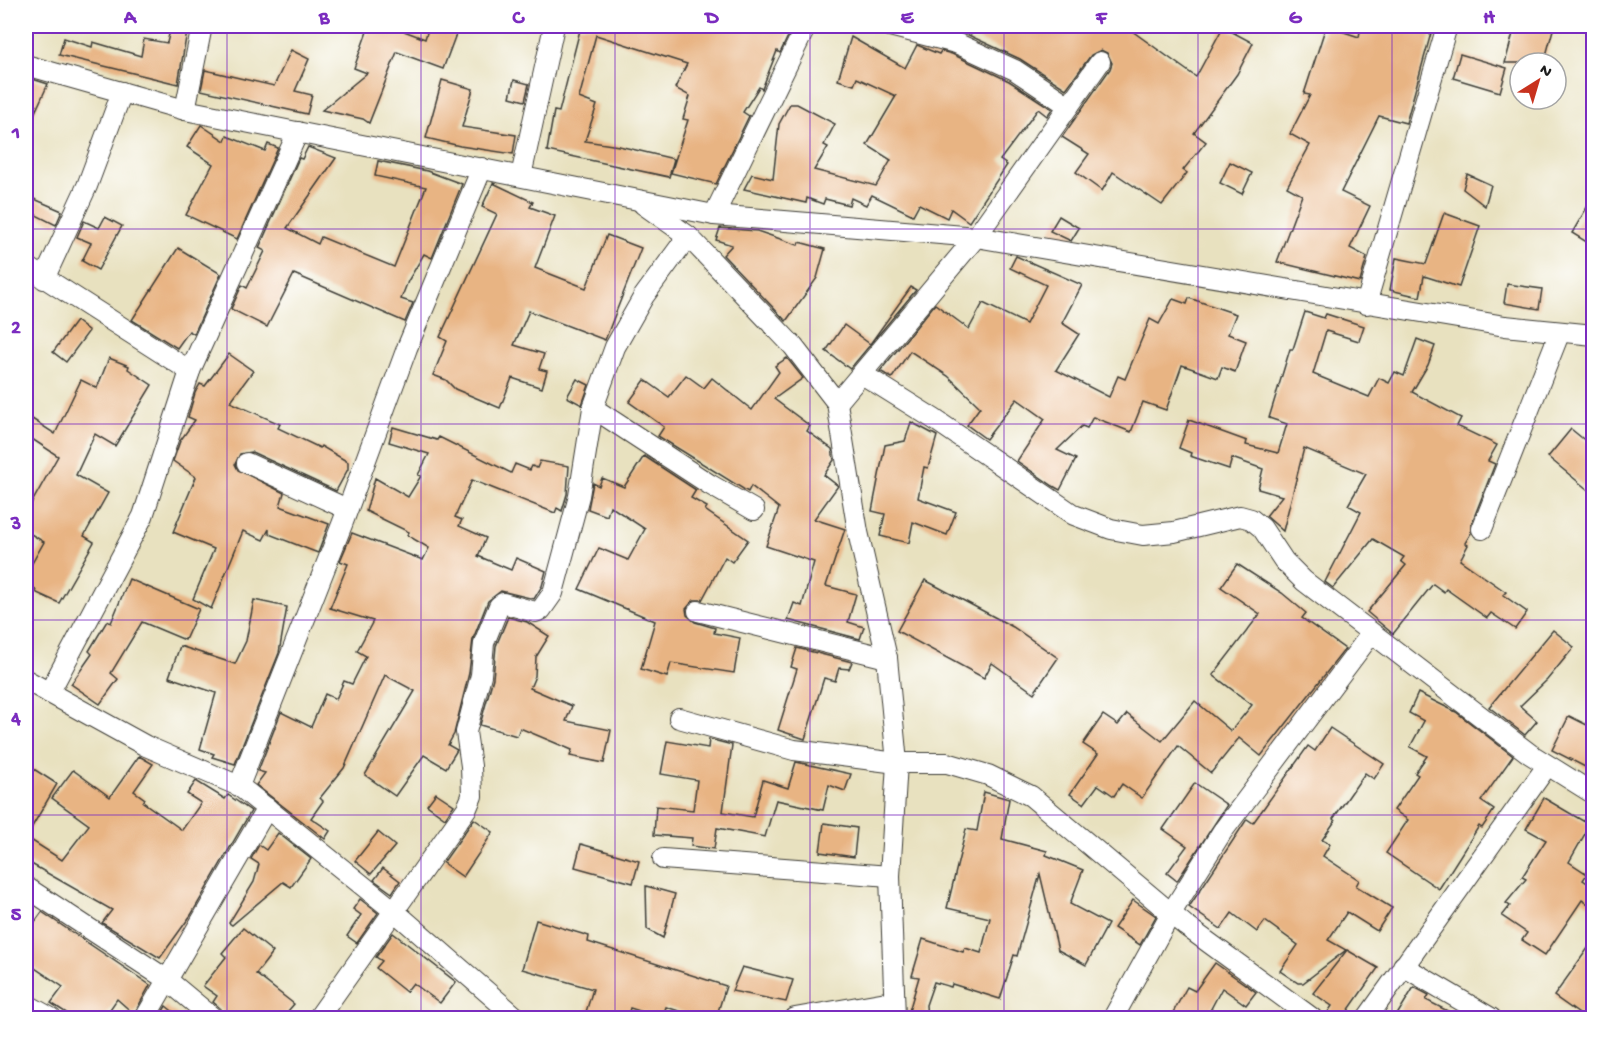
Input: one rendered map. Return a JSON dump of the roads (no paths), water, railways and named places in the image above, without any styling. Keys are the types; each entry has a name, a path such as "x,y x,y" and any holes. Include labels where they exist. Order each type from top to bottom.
{"street":[{"path":"185,110 202,26"},
{"path":"521,176 554,26"},
{"path":"714,215 806,26"},
{"path":"890,26 956,43 1015,70 1069,106"},
{"path":"1366,303 1447,26"},
{"path":"837,403 976,237 1100,62"},
{"path":"26,65 185,110 714,215 976,237 1366,303 1558,333 1593,335"},
{"path":"44,279 87,186 122,92"},
{"path":"49,693 143,516 190,371 298,132"},
{"path":"239,786 407,348 482,168"},
{"path":"635,200 688,236 793,346 837,403 858,532 886,658 897,763 890,876 893,1010 795,1018"},
{"path":"318,1018 467,808 472,786 466,732 481,675 484,643 499,606 503,603 536,612 541,610 553,593 579,496 593,408 615,347 644,296 688,236"},
{"path":"26,266 190,371"},
{"path":"1482,529 1558,333"},
{"path":"862,374 934,419 1074,515 1111,529 1143,535 1174,531 1239,516 1251,519 1262,528 1284,561 1304,581 1547,766 1593,794"},
{"path":"593,408 709,484 754,510"},
{"path":"247,463 347,509"},
{"path":"698,611 886,658"},
{"path":"1113,1018 1171,914 1222,832 1371,634"},
{"path":"26,680 146,746 239,786 393,910 517,1018"},
{"path":"679,718 794,750 897,763 947,763 988,776 1031,796 1171,914 1311,1018"},
{"path":"1367,1018 1547,766"},
{"path":"145,1018 267,808"},
{"path":"663,858 890,876"},
{"path":"26,887 166,979 213,1018"},
{"path":"1403,966 1491,1018"},
{"path":"26,1004 51,1018"}]}
